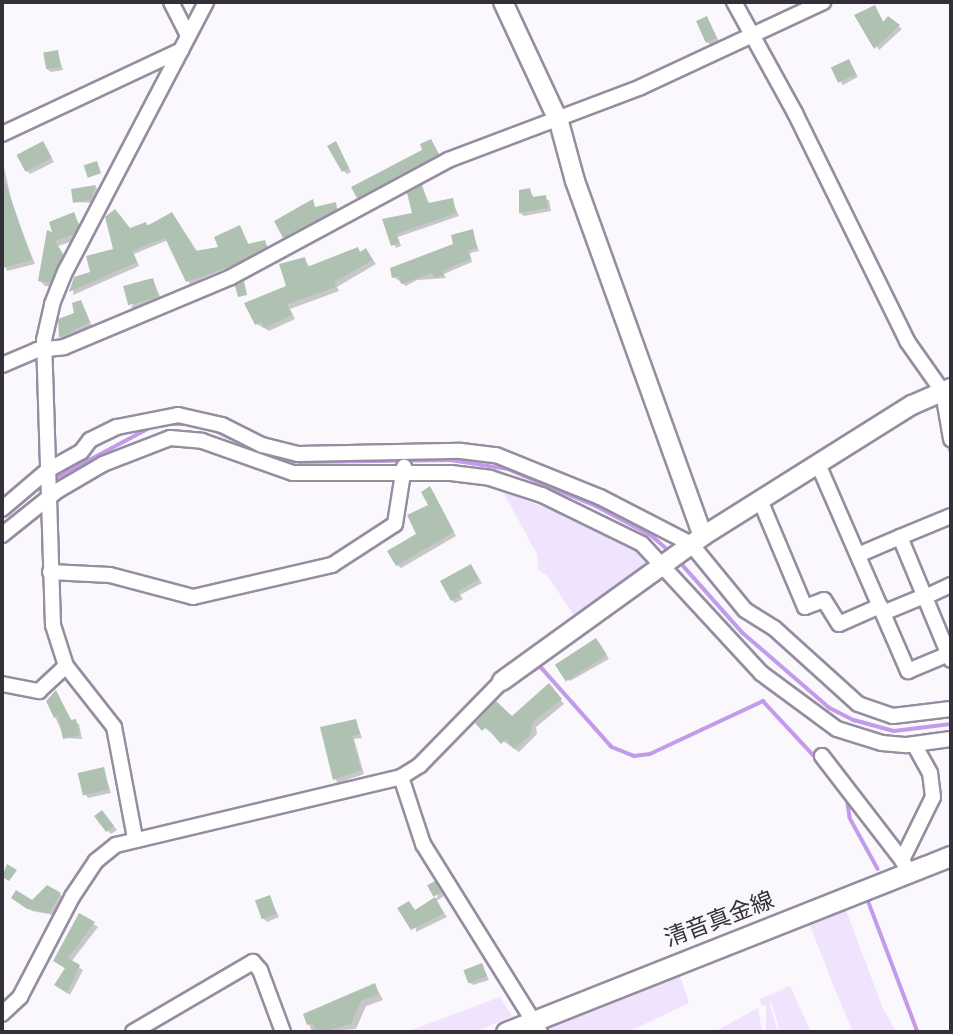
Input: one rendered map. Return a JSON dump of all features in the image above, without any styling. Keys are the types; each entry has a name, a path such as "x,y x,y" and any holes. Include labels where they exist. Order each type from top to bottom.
{"main road":[{"name":"清音真金線","path":"506,1032 537,1026 906,866 951,856"}],"street":[{"path":"171,2 185,43"},
{"path":"135,838 114,727 66,666 53,625 44,349 47,319 62,280 206,2"},
{"path":"503,2 559,122 681,550 748,659 797,704 856,736 914,744 951,738"},
{"path":"734,2 753,34 907,341 947,390 951,439"},
{"path":"2,365 44,349 64,347 231,277 448,160 559,122 823,2"},
{"path":"2,134 185,43"},
{"path":"2,1014 20,997 72,897 96,861 116,845 135,838 401,777 420,765 502,681 681,550 912,405 947,390"},
{"path":"2,535 90,440 117,428 178,415 222,425 262,445 298,454 403,462 520,486 628,536 681,550"},
{"path":"2,509 48,484 170,439 202,441 293,473 403,462 461,451 512,460 600,497 681,550 746,610 774,628 858,704 893,716 951,709"},
{"path":"50,572 110,575 193,597 332,565 395,524 403,462"},
{"path":"818,464 908,671 950,656 900,537"},
{"path":"760,500 805,607 824,600 839,624 951,585"},
{"path":"858,555 951,516"},
{"path":"2,684 38,691 66,666"},
{"path":"906,866 933,797 930,773 914,744"},
{"path":"822,756 906,866"},
{"path":"401,777 423,844 537,1026"},
{"path":"134,1032 253,962 260,970 283,1032"}],"shaded area":[{"path":"503,492 600,528 637,549 646,566 575,617 547,575 538,570 537,554"},
{"path":"846,910 882,1006 896,1032 853,1032 834,987 809,923"},
{"path":"679,973 689,1003 628,1032 545,1030"},
{"path":"790,986 811,1032 780,1032 772,1004 761,1006 760,999"},
{"path":"500,997 512,1016 476,1032 406,1032"},
{"path":"766,1005 770,1005 778,1032 766,1032"},
{"path":"758,1008 762,1032 714,1032"}],"building":[{"path":"875,5 883,22 888,16 900,25 874,49 854,15"},
{"path":"707,16 717,38 706,43 696,21"},
{"path":"58,50 61,67 46,69 43,53"},
{"path":"849,59 856,74 838,83 831,67"},
{"path":"431,139 439,154 357,198 351,187 422,150 420,144"},
{"path":"43,141 52,158 25,172 17,155"},
{"path":"336,141 349,168 342,172 327,146"},
{"path":"97,161 101,173 88,178 84,165"},
{"path":"6,184 32,260 2,268 2,185"},
{"path":"96,185 91,200 73,203 71,189"},
{"path":"422,185 428,203 453,198 456,213 396,234 399,243 391,246 382,219 412,213 407,193"},
{"path":"530,188 532,197 546,195 548,208 519,213 519,190"},
{"path":"313,199 315,207 336,202 337,209 283,238 274,221"},
{"path":"115,209 130,228 146,222 147,226 172,212 195,251 218,247 214,237 240,225 248,244 265,240 267,247 227,268 186,282 165,238 132,251 137,262 69,292 74,277 90,272 86,256 113,249 105,217"},
{"path":"74,212 79,225 74,234 55,241 63,254 50,283 38,281 47,230 52,232 49,222"},
{"path":"473,229 477,248 468,250 470,259 442,271 444,275 434,278 432,273 401,284 399,276 392,278 390,268 453,244 451,235"},
{"path":"358,247 360,252 366,248 373,260 334,282 336,287 287,304 292,315 264,328 262,322 255,325 244,303 286,286 279,264 305,257 307,267"},
{"path":"153,278 158,297 128,305 123,286"},
{"path":"244,281 247,295 238,297 235,286"},
{"path":"81,300 90,322 59,338 58,319 74,313 72,303"},
{"path":"430,486 454,532 396,566 387,551 416,534 407,515 428,505 421,492"},
{"path":"471,564 479,579 458,591 460,596 451,601 440,581"},
{"path":"596,638 607,655 566,681 555,665"},
{"path":"549,683 562,699 533,722 530,735 514,749 506,739 501,744 486,727 482,731 475,723 496,701 512,716"},
{"path":"56,690 71,720 76,719 80,735 63,739 58,716 54,718 46,701"},
{"path":"356,719 360,734 352,736 361,770 333,780 320,727"},
{"path":"104,767 109,789 83,795 78,773"},
{"path":"102,810 114,826 106,832 94,816"},
{"path":"7,864 17,870 9,881 2,877"},
{"path":"435,881 441,892 433,897 427,885"},
{"path":"47,885 61,893 49,913 27,909 11,898 16,890 32,900"},
{"path":"270,895 277,914 262,919 255,900"},
{"path":"435,897 444,913 411,930 397,908 409,901 415,910"},
{"path":"79,913 95,922 68,958 80,965 67,993 54,985 65,968 53,961"},
{"path":"482,963 487,976 468,983 463,970"},
{"path":"375,983 379,994 361,1001 351,1024 323,1032 316,1032 313,1023 307,1025 303,1014"}],"waterway":[{"path":"166,424 187,424"},
{"path":"54,479 155,425"},
{"path":"211,429 274,457 300,462 451,460 508,469 596,506 651,535 672,553"},
{"path":"948,442 951,451"},
{"path":"30,494 44,485"},
{"path":"679,561 743,633 830,708 854,720 894,731 951,724"},
{"path":"514,683 540,666 612,747 634,756 650,754 763,701 817,759"},
{"path":"847,798 850,818 878,869"},
{"path":"889,891 868,900 918,1032"}]}
